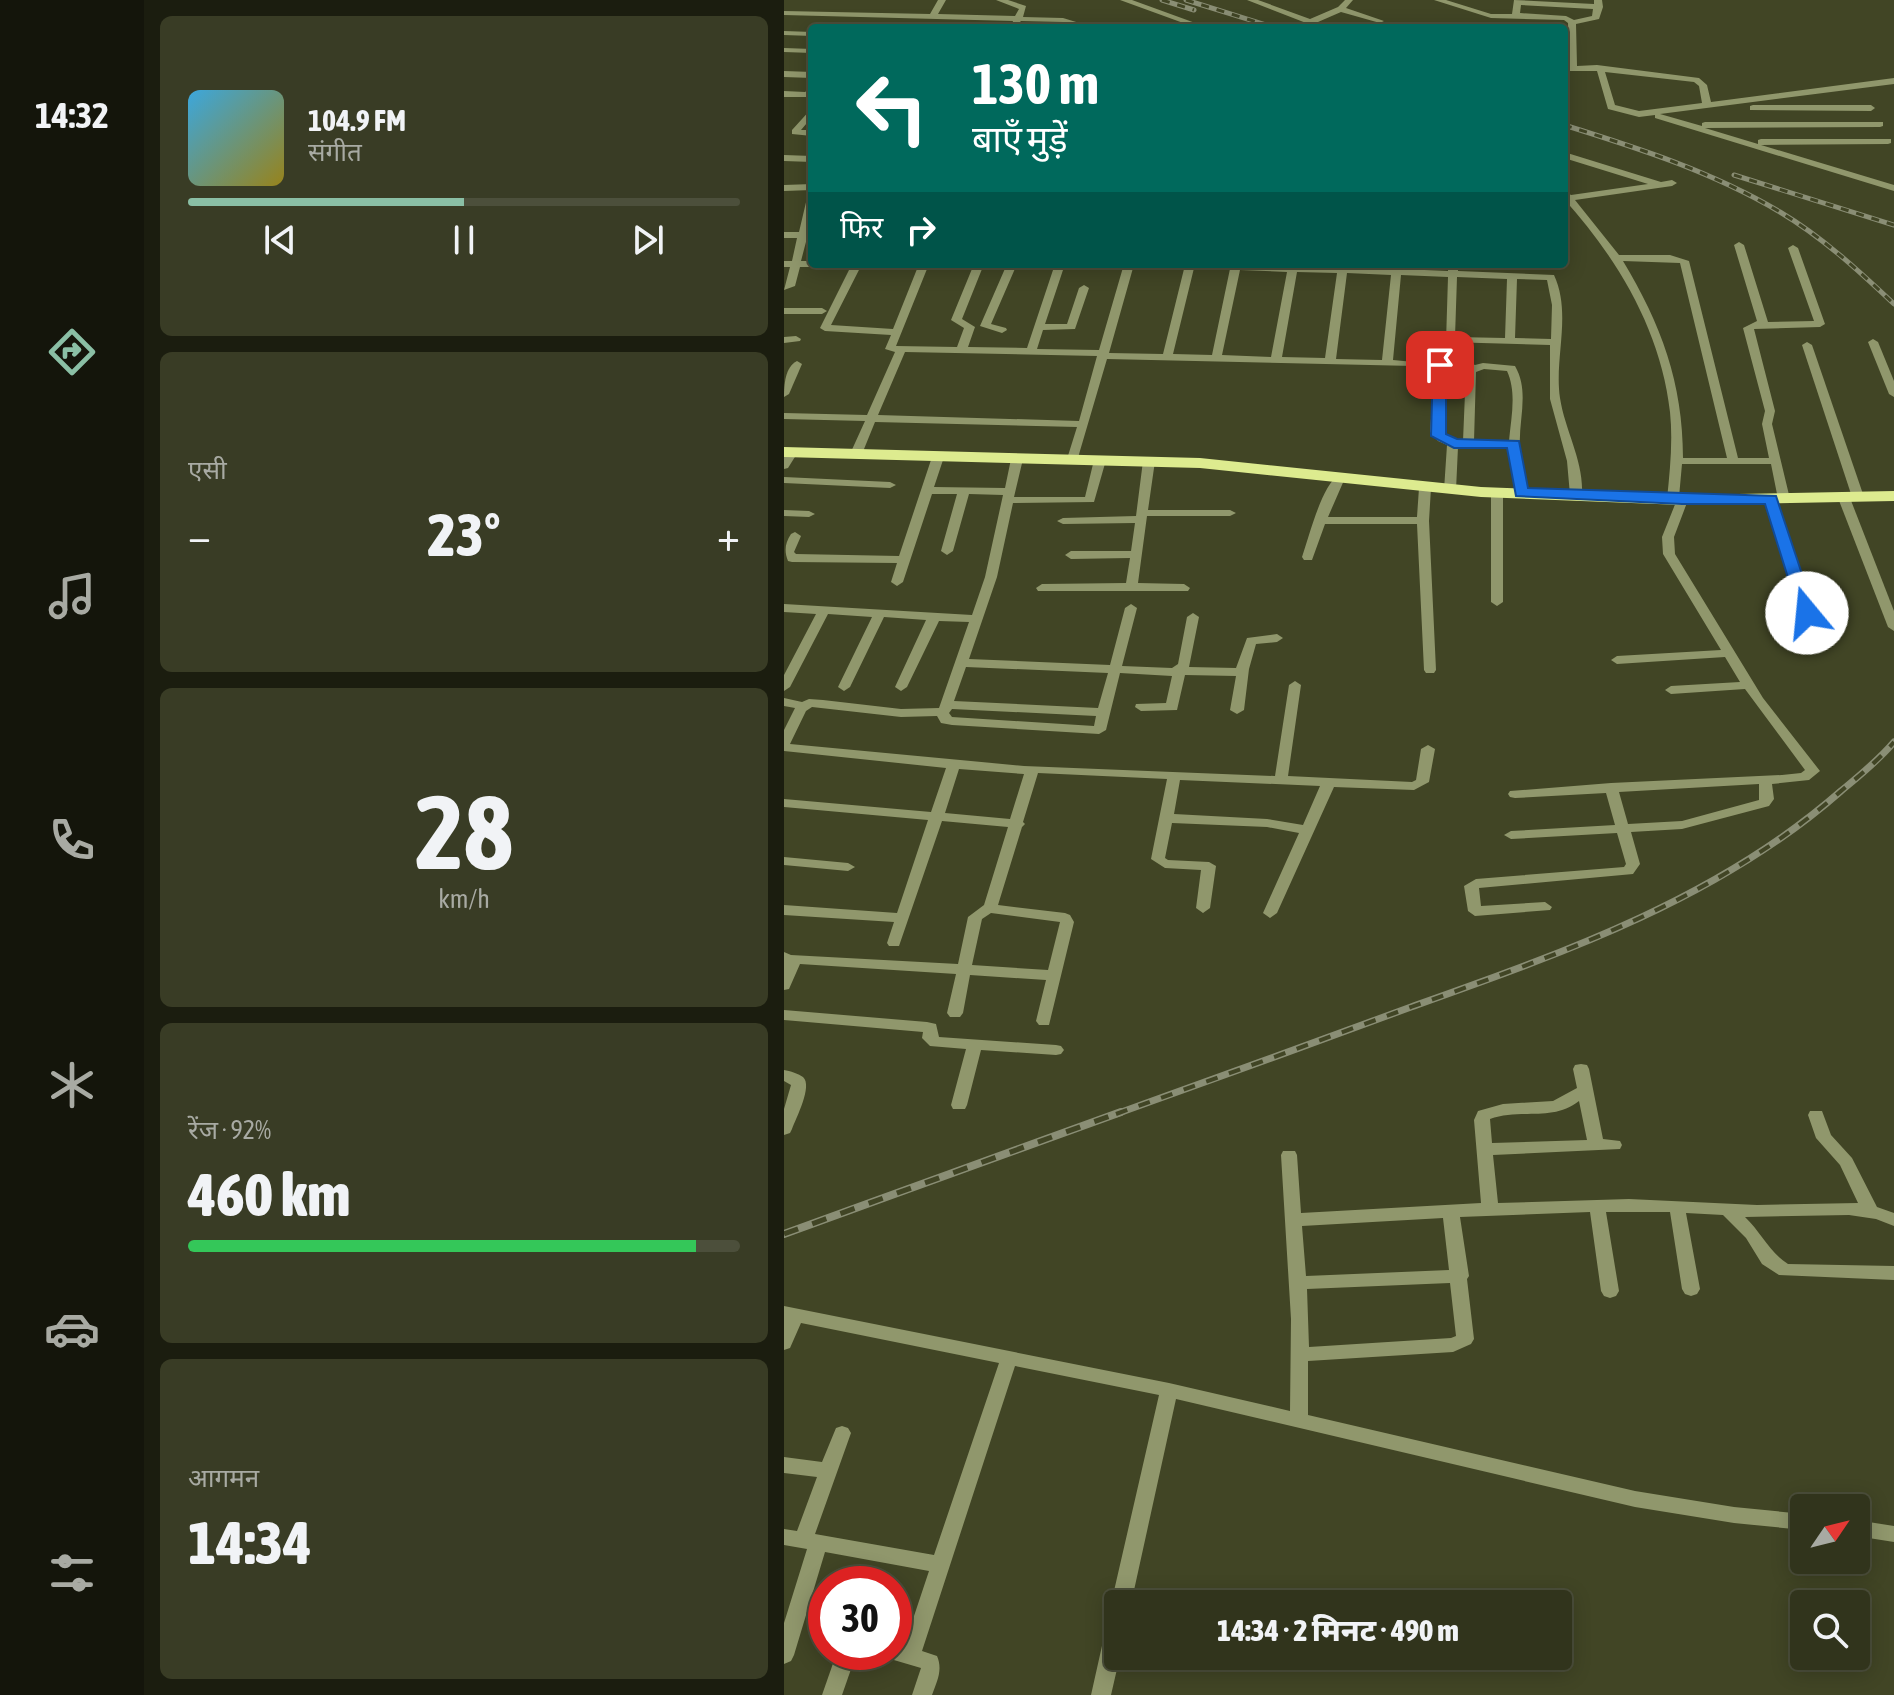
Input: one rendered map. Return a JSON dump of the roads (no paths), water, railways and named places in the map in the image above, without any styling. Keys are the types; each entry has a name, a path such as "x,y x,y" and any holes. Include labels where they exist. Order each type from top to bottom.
{"main road":[{"path":"787,457 856,454 1149,461 1260,468 1450,490 1678,500 1894,496"}],"street":[{"path":"933,17 942,0"},
{"path":"1000,0 1023,8 1016,24"},
{"path":"1124,0 1193,24"},
{"path":"1251,0 1316,24"},
{"path":"1310,22 1340,9 1349,0"},
{"path":"1438,0 1495,17 1566,18 1572,23"},
{"path":"1474,12 1478,0"},
{"path":"1518,16 1515,14 1518,1 1598,3 1596,17 1572,23"},
{"path":"1340,9 1380,21"},
{"path":"784,13 1068,20 1080,24"},
{"path":"864,24 870,15"},
{"path":"1572,23 1568,68 1597,68 1696,80 1703,85 1707,106"},
{"path":"784,33 808,34"},
{"path":"784,50 808,51"},
{"path":"1597,68 1603,74 1611,107 1627,113 1650,114 1707,106 1752,104 1871,108"},
{"path":"784,74 808,73"},
{"path":"1752,104 1894,81"},
{"path":"1858,85 1894,153"},
{"path":"784,94 808,93"},
{"path":"1752,104 1768,142"},
{"path":"1650,114 1894,188"},
{"path":"795,132 807,122"},
{"path":"1689,126 1880,124"},
{"path":"784,132 808,133"},
{"path":"1744,142 1888,141"},
{"path":"1568,156 1668,184 1568,196"},
{"path":"784,158 808,159"},
{"path":"784,188 808,187"},
{"path":"1515,794 1804,777 1810,775 1812,767 1748,685 1669,554 1668,537 1678,500 1678,461 1675,411 1666,363 1654,326 1619,258 1568,198"},
{"path":"784,235 808,235"},
{"path":"784,287 791,284 790,264 808,235"},
{"path":"1739,245 1763,322 1759,325"},
{"path":"1793,248 1809,285 1820,324 1748,328 1770,411 1767,424 1775,461 1778,499 1807,613"},
{"path":"1619,258 1684,261 1733,461"},
{"path":"855,268 825,328 895,332"},
{"path":"922,268 889,349 1410,364"},
{"path":"961,351 970,327 956,320 977,268"},
{"path":"1002,330 985,326 1010,268"},
{"path":"1031,352 1059,268"},
{"path":"1073,459 1128,268"},
{"path":"1167,357 1189,268"},
{"path":"1216,359 1236,268"},
{"path":"1276,361 1292,268"},
{"path":"1330,362 1343,268"},
{"path":"1387,364 1397,268 1452,269 1553,279 1555,398 1574,471 1576,495"},
{"path":"1452,269 1450,340 1555,342"},
{"path":"1510,342 1512,275"},
{"path":"1039,327 1071,327 1084,288"},
{"path":"784,311 822,311"},
{"path":"1873,342 1894,394"},
{"path":"1807,345 1851,498 1894,627"},
{"path":"856,454 901,350"},
{"path":"784,394 797,364"},
{"path":"1514,444 1454,444 1442,439 1436,432 1440,365 1466,364 1473,369 1506,366 1514,371 1517,424 1514,444 1522,493"},
{"path":"1468,443 1470,373 1473,369"},
{"path":"784,416 1083,424"},
{"path":"1450,490 1451,448 1454,444"},
{"path":"897,582 938,457"},
{"path":"1017,459 977,619 944,709 946,720 1092,731 1100,729 1131,608"},
{"path":"927,490 1088,501 1092,496 1100,460"},
{"path":"1133,586 1149,461"},
{"path":"1678,461 1775,461"},
{"path":"1308,557 1339,478"},
{"path":"784,480 890,485"},
{"path":"1425,488 1423,521 1430,670"},
{"path":"947,551 964,491"},
{"path":"1497,493 1497,602"},
{"path":"784,513 809,514"},
{"path":"1063,521 1230,513"},
{"path":"1321,520 1423,521"},
{"path":"795,536 788,552 792,558 904,560"},
{"path":"1071,555 1137,554"},
{"path":"1042,588 1184,588"},
{"path":"784,608 977,619"},
{"path":"784,687 824,610"},
{"path":"844,687 880,613"},
{"path":"901,687 934,617"},
{"path":"1141,707 1172,707 1193,617"},
{"path":"1237,710 1251,641 1277,638"},
{"path":"1617,660 1727,653"},
{"path":"963,663 1115,670 1243,670"},
{"path":"1281,780 1295,685"},
{"path":"1671,690 1748,685"},
{"path":"784,702 803,706 814,703 1105,712"},
{"path":"803,706 784,745 954,765 1418,785 1422,782 1428,749"},
{"path":"894,943 954,765"},
{"path":"955,1013 975,917 990,907 1033,775 1029,769"},
{"path":"1174,776 1158,859 1165,864 1209,866 1203,908"},
{"path":"1511,835 1682,825 1764,803 1767,799 1765,780"},
{"path":"1270,913 1329,782"},
{"path":"1545,907 1475,911 1471,886 1481,882 1628,871 1633,864 1611,787"},
{"path":"784,803 1018,824"},
{"path":"1167,818 1267,823 1309,830"},
{"path":"784,861 848,867"},
{"path":"990,907 998,911 1065,918 1044,1021"},
{"path":"784,910 903,918"},
{"path":"784,985 788,958 1054,975"},
{"path":"784,1015 927,1027 931,1028 931,1041 1056,1050"},
{"path":"959,1105 975,1045"},
{"path":"1581,1069 1596,1145"},
{"path":"784,1075 799,1082 784,1129"},
{"path":"1490,1209 1484,1115 1497,1110 1563,1104 1574,1094 1585,1091"},
{"path":"1816,1115 1824,1138 1846,1162 1870,1210"},
{"path":"1484,1149 1614,1145"},
{"path":"1289,1155 1301,1354 1299,1422"},
{"path":"1597,1206 1610,1291"},
{"path":"1293,1220 1490,1209 1677,1206 1870,1210 1894,1220"},
{"path":"1677,1206 1691,1289"},
{"path":"1727,1209 1752,1234 1768,1259 1785,1270 1894,1273"},
{"path":"1301,1354 1460,1344 1466,1333 1451,1211"},
{"path":"1297,1283 1460,1276"},
{"path":"784,1343 790,1314 1169,1390 1635,1499 1790,1521"},
{"path":"912,1633 942,1565 1009,1359"},
{"path":"1124,1590 1169,1390"},
{"path":"784,1655 802,1540 842,1433"},
{"path":"784,1465 829,1471"},
{"path":"1870,1530 1894,1534"},
{"path":"802,1540 942,1565"},
{"path":"912,1655 925,1658 931,1668 922,1695"},
{"path":"832,1695 841,1670"},
{"path":"1101,1695 1107,1670"}],"railway":[{"path":"1162,0 1194,10"},
{"path":"1186,0 1263,24"},
{"path":"1568,126 1675,162 1755,198 1825,243 1894,304"},
{"path":"1734,175 1894,225"},
{"path":"1116,1114 1525,966 1637,919 1691,893 1793,829 1882,756 1894,742"},
{"path":"784,1234 1121,1112"}]}
